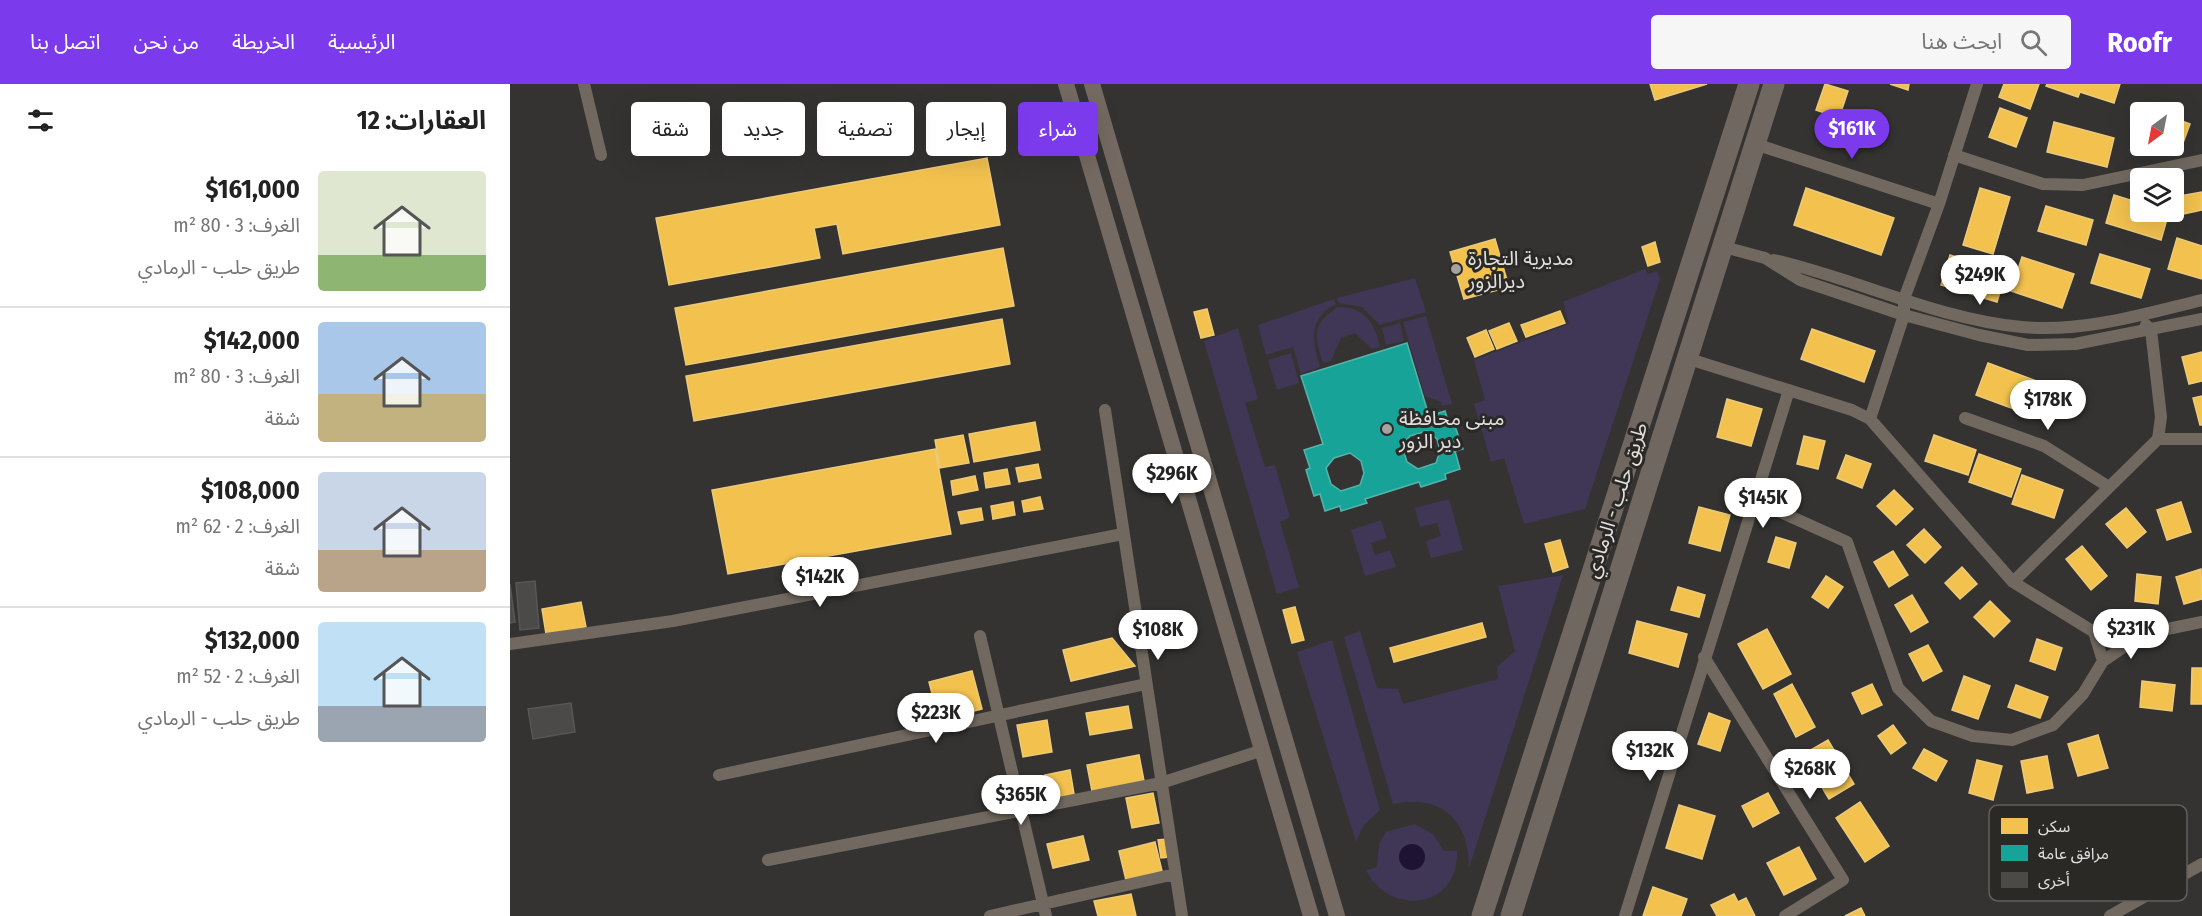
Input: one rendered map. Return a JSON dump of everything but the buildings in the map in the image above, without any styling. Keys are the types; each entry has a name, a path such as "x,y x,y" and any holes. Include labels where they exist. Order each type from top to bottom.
{"highway":[{"name":"طريق حلب - الرمادي","path":"1482,916 1749,84"},
{"name":"طريق حلب - الرمادي","path":"1511,916 1774,84"}],"main road":[{"path":"1066,84 1311,916"},
{"path":"1092,84 1337,916"}],"street":[{"path":"584,84 601,155"},
{"path":"1870,419 1904,315 1904,298 1939,204 1977,84"},
{"path":"1755,144 1939,204"},
{"path":"1954,155 2043,184 2083,184 2202,160"},
{"path":"1724,247 1976,321 2023,327 2067,328 2139,315 2202,300"},
{"path":"1765,258 1800,280 1904,315 1978,335 2028,345 2075,344 2202,319"},
{"path":"2013,582 2158,439 2161,417 2151,330 2139,315"},
{"path":"1686,358 1852,410 1870,419 2013,582 2094,632 2143,634 2202,622"},
{"path":"1625,916 1789,390"},
{"path":"1104,410 1182,916"},
{"path":"1965,418 2044,446 2109,487"},
{"path":"2158,439 2202,439"},
{"path":"1756,501 1847,542 1898,688 1931,721 1973,736 2012,740 2053,725 2084,694 2103,661 2143,634"},
{"path":"510,644 673,621 1123,534"},
{"path":"2094,632 2103,661"},
{"path":"980,636 1045,910"},
{"path":"1704,657 1843,880 1785,916"},
{"path":"719,775 1146,684"},
{"path":"768,860 1161,783 1263,750"},
{"path":"2187,872 2202,864"},
{"path":"990,916 1045,910 1175,874"},
{"path":"2110,916 2137,901"}],"shaded area":[{"path":"1645,269 1648,274 1657,271 1660,279 1585,509 1524,524 1504,458 1491,462 1474,404 1485,400 1474,360 1569,324 1563,302"},
{"path":"1415,278 1426,312 1380,325 1362,307 1339,303 1337,298"},
{"path":"1334,299 1336,304 1321,316 1314,331 1315,349 1320,367 1301,374 1293,347 1266,355 1258,325"},
{"path":"1337,307 1355,310 1367,318 1375,330 1380,347 1372,349 1355,333 1341,338 1331,361 1323,363 1317,331 1323,320"},
{"path":"1426,316 1452,404 1442,406 1441,402 1425,396 1403,322"},
{"path":"1400,323 1404,341 1386,345 1382,328"},
{"path":"1238,328 1258,399 1245,403 1265,467 1275,465 1290,517 1280,522 1299,587 1277,594 1204,341"},
{"path":"1291,353 1299,383 1277,390 1268,360"},
{"path":"1449,499 1463,550 1431,558 1426,541 1441,536 1437,523 1420,527 1415,508"},
{"path":"1381,520 1387,538 1371,543 1375,555 1390,550 1396,567 1365,576 1351,530"},
{"path":"1563,575 1469,868 1464,836 1458,824 1449,814 1425,803 1393,804 1344,637 1360,631 1377,688 1398,689 1403,704 1498,679 1497,667 1515,651 1498,586"},
{"path":"1332,640 1380,810 1364,825 1356,842 1297,652"},
{"path":"1415,824 1433,834 1444,851 1457,851 1455,871 1447,886 1435,896 1421,900 1405,900 1390,895 1376,885 1366,870 1377,867 1379,844 1386,832"},
{"path":"1412,844 1421,848 1425,857 1421,866 1412,870 1403,866 1399,857 1403,848"}],"place":[{"name":"مديرية التجارة ديرالزور","path":"1456,269"},
{"name":"مبنى محافظة دير الزور","path":"1387,429"}]}
